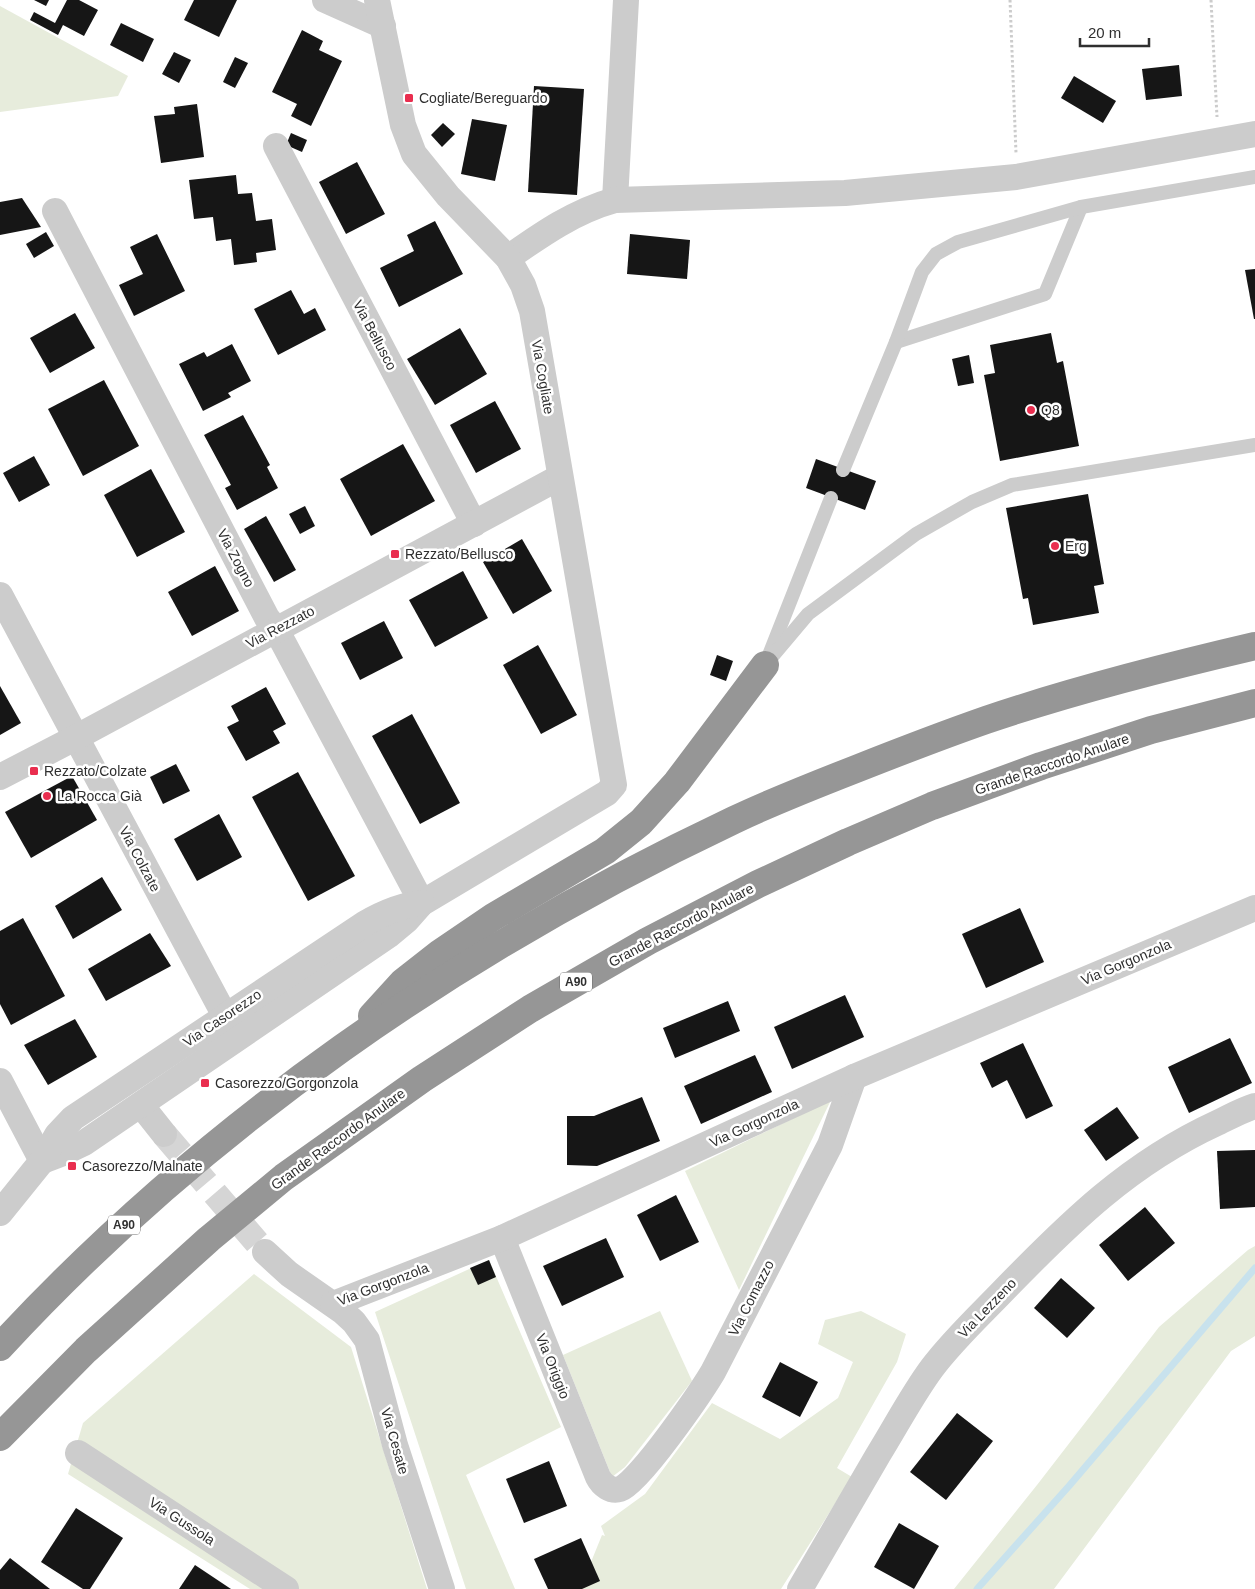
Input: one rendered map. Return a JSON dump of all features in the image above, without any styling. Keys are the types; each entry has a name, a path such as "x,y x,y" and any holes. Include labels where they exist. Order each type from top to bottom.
{"highway":[{"name":"A90","path":"0,1347 37,1307 180,1173 256,1111 347,1044 466,967 567,906 655,858 738,818 822,782 989,719 1142,674 1255,646"},
{"path":"347,1044 386,999 420,967 493,917 605,851 641,822 677,782 765,665"},
{"name":"Grande Raccordo Anulare","path":"0,1438 27,1408 106,1331 208,1239 284,1177 422,1079 530,1009 648,940 758,884 848,842 932,806 1041,766 1151,730 1255,703"},
{"path":"1151,730 1255,722"}],"street":[{"path":"325,0 383,26"},
{"name":"Via Cogliate","path":"377,0 403,125 414,154 448,196 508,258 523,285 532,311 614,780 612,788 607,794"},
{"path":"615,200 626,0"},
{"path":"508,258 554,226 572,216 615,200 845,192 1016,176 1255,134"},
{"name":"Via Bellusco","path":"276,146 474,524"},
{"name":"Via Zogno","path":"55,211 267,618 276,629 422,903"},
{"name":"Via Rezzato","path":"0,777 560,478"},
{"name":"Via Colzate","path":"0,595 225,1016"},
{"name":"Via Casorezzo","path":"42,1161 84,1143 141,1105 394,931 408,920 422,903 607,794"},
{"name":"Via Casorezzo","path":"0,1213 42,1161 57,1135 73,1118 364,924 394,909 422,903"},
{"name":"Via Gorgonzola","path":"265,1252 289,1274 333,1304 502,1238 854,1077 1255,908"},
{"name":"Via Comazzo","path":"610,1489 619,1489 634,1477 657,1451 699,1395 729,1342 830,1145 854,1077"},
{"path":"0,1081 42,1161"},
{"path":"141,1105 164,1134"},
{"name":"Via Lezzeno","path":"800,1589 904,1412 931,1369 952,1344 1076,1217 1110,1189 1137,1168 1176,1143 1198,1131 1255,1106"},
{"name":"Via Origgio","path":"502,1238 598,1477 610,1489"},
{"name":"Via Cesate","path":"333,1304 354,1322 367,1340 395,1445 442,1589"},
{"name":"Via Gussola","path":"78,1453 286,1589"}],"lane":[{"path":"843,470 896,342 922,272 936,254 958,242 1081,207 1255,177"},
{"path":"896,342 1044,294 1081,207"},
{"path":"765,665 808,614 916,534 972,502 1012,485 1255,446"},
{"path":"765,665 831,498"}],"path":[{"path":"1010,0 1016,176"},
{"path":"1211,0 1218,140"}],"green space":[{"path":"0,6 128,76 118,96 0,112"},
{"path":"831,1100 739,1290 685,1171"},
{"path":"1255,1246 1255,1336 1231,1351 1054,1589 954,1589 1159,1327"},
{"path":"489,1260 561,1427 466,1475 515,1589 466,1589 375,1312"},
{"path":"254,1274 351,1347 427,1589 250,1589 68,1474 83,1423"},
{"path":"660,1311 692,1381 625,1467 612,1477 563,1355"},
{"path":"861,1311 906,1334 897,1362 837,1468 852,1477 781,1589 580,1589 602,1535 605,1536 601,1526 645,1494 712,1403 780,1439 838,1398 853,1362 818,1344 825,1320"}],"building":[{"path":"34,0 49,0 46,6"},
{"path":"67,0 79,0 98,10 84,36 63,25 58,35 30,20 34,12 55,23"},
{"path":"194,0 237,0 219,37 184,20"},
{"path":"121,23 154,39 143,62 110,45"},
{"path":"302,30 323,41 319,50 342,61 311,126 291,116 297,104 272,92"},
{"path":"174,52 191,60 179,83 162,74"},
{"path":"235,57 248,63 235,88 223,82"},
{"path":"1179,65 1182,96 1146,100 1142,69"},
{"path":"1074,76 1116,101 1103,123 1061,98"},
{"path":"534,86 584,89 577,195 528,192"},
{"path":"197,104 204,157 161,163 154,116 175,114 174,107"},
{"path":"472,119 507,125 495,181 461,174"},
{"path":"443,123 455,134 442,147 431,135"},
{"path":"291,133 307,140 302,152 286,145"},
{"path":"357,162 385,214 346,234 319,182"},
{"path":"236,175 238,194 252,193 256,221 272,219 276,250 256,253 257,262 234,265 231,239 216,241 213,217 194,219 189,180"},
{"path":"22,198 41,227 0,235 0,202"},
{"path":"435,221 463,274 399,307 380,268 414,251 407,235"},
{"path":"46,232 54,246 34,258 26,244"},
{"path":"157,234 185,291 134,316 119,285 143,274 130,247"},
{"path":"630,234 690,240 687,279 627,274"},
{"path":"1255,269 1255,319 1254,319 1245,270"},
{"path":"291,290 304,314 315,308 326,330 278,355 254,309"},
{"path":"75,313 95,348 50,373 30,338"},
{"path":"460,328 487,374 435,405 407,359"},
{"name":"Q8","path":"1051,333 1057,363 1063,361 1079,446 1000,461 984,375 995,373 990,345"},
{"path":"232,344 251,381 228,393 231,397 203,411 179,364 204,352 207,357"},
{"path":"969,355 974,383 958,386 952,359"},
{"path":"104,380 139,446 83,476 48,409"},
{"path":"495,401 521,449 476,473 450,425"},
{"path":"243,415 270,465 267,467 278,488 237,510 225,488 231,485 204,435"},
{"path":"403,444 435,501 371,536 340,479"},
{"path":"34,456 50,485 19,502 3,473"},
{"path":"816,459 876,481 865,510 806,488"},
{"path":"151,469 185,532 137,557 104,495"},
{"name":"Erg","path":"1088,494 1104,584 1094,586 1099,613 1033,625 1028,598 1023,599 1006,508"},
{"path":"305,506 315,526 300,534 289,514"},
{"path":"266,516 296,570 274,582 244,529"},
{"path":"522,539 552,591 513,614 483,562"},
{"path":"215,566 239,611 192,636 168,592"},
{"path":"463,571 488,618 435,647 409,600"},
{"path":"384,621 403,658 360,680 341,643"},
{"path":"538,645 577,715 541,734 503,665"},
{"path":"717,655 733,661 726,681 710,675"},
{"path":"0,686 21,723 0,735"},
{"path":"266,687 286,724 273,731 280,743 246,761 227,727 239,721 231,706"},
{"path":"412,714 460,803 420,824 372,736"},
{"path":"176,764 190,791 163,804 150,777"},
{"path":"298,772 355,876 308,901 252,797"},
{"path":"72,776 97,820 31,858 5,812"},
{"path":"219,814 242,857 197,881 174,839"},
{"path":"102,877 122,910 73,939 55,906"},
{"path":"1020,908 1044,962 986,988 962,934"},
{"path":"23,918 65,996 11,1025 0,1004 0,931"},
{"path":"150,933 171,966 106,1001 88,969"},
{"path":"845,995 864,1037 792,1069 774,1027"},
{"path":"728,1001 740,1031 675,1058 663,1028"},
{"path":"75,1019 97,1057 48,1085 24,1045"},
{"path":"1230,1038 1252,1083 1189,1113 1168,1067"},
{"path":"1023,1043 1053,1106 1026,1119 1007,1080 992,1088 980,1063"},
{"path":"755,1055 772,1092 701,1124 684,1086"},
{"path":"642,1097 660,1141 597,1166 567,1165 567,1116 594,1116"},
{"path":"1117,1107 1139,1138 1106,1161 1084,1130"},
{"path":"1255,1150 1255,1207 1220,1209 1217,1151"},
{"path":"676,1195 699,1242 660,1261 637,1215"},
{"path":"1145,1207 1175,1243 1128,1281 1099,1245"},
{"path":"606,1238 624,1277 562,1306 543,1266"},
{"path":"489,1260 496,1277 478,1285 470,1268"},
{"path":"1061,1278 1095,1308 1067,1338 1034,1308"},
{"path":"780,1362 818,1382 800,1417 762,1397"},
{"path":"957,1413 993,1441 946,1500 910,1472"},
{"path":"549,1461 567,1506 524,1523 506,1479"},
{"path":"76,1508 123,1538 90,1589 83,1589 41,1562"},
{"path":"899,1523 939,1546 914,1589 874,1567"},
{"path":"581,1538 600,1581 582,1589 548,1589 534,1559"},
{"path":"10,1558 50,1589 0,1589 0,1570"},
{"path":"195,1565 231,1589 179,1589"}],"waterway":[{"path":"977,1589 1069,1486 1255,1268"}],"tunnel":[{"path":"164,1134 265,1252"}],"place":[{"name":"Cogliate/Bereguardo","path":"409,98"},
{"name":"Q8","path":"1031,410"},
{"name":"Erg","path":"1055,546"},
{"name":"Rezzato/Bellusco","path":"395,554"},
{"name":"Rezzato/Colzate","path":"34,771"},
{"name":"La Rocca Già","path":"47,796"},
{"name":"Casorezzo/Gorgonzola","path":"205,1083"},
{"name":"Casorezzo/Malnate","path":"72,1166"}]}
